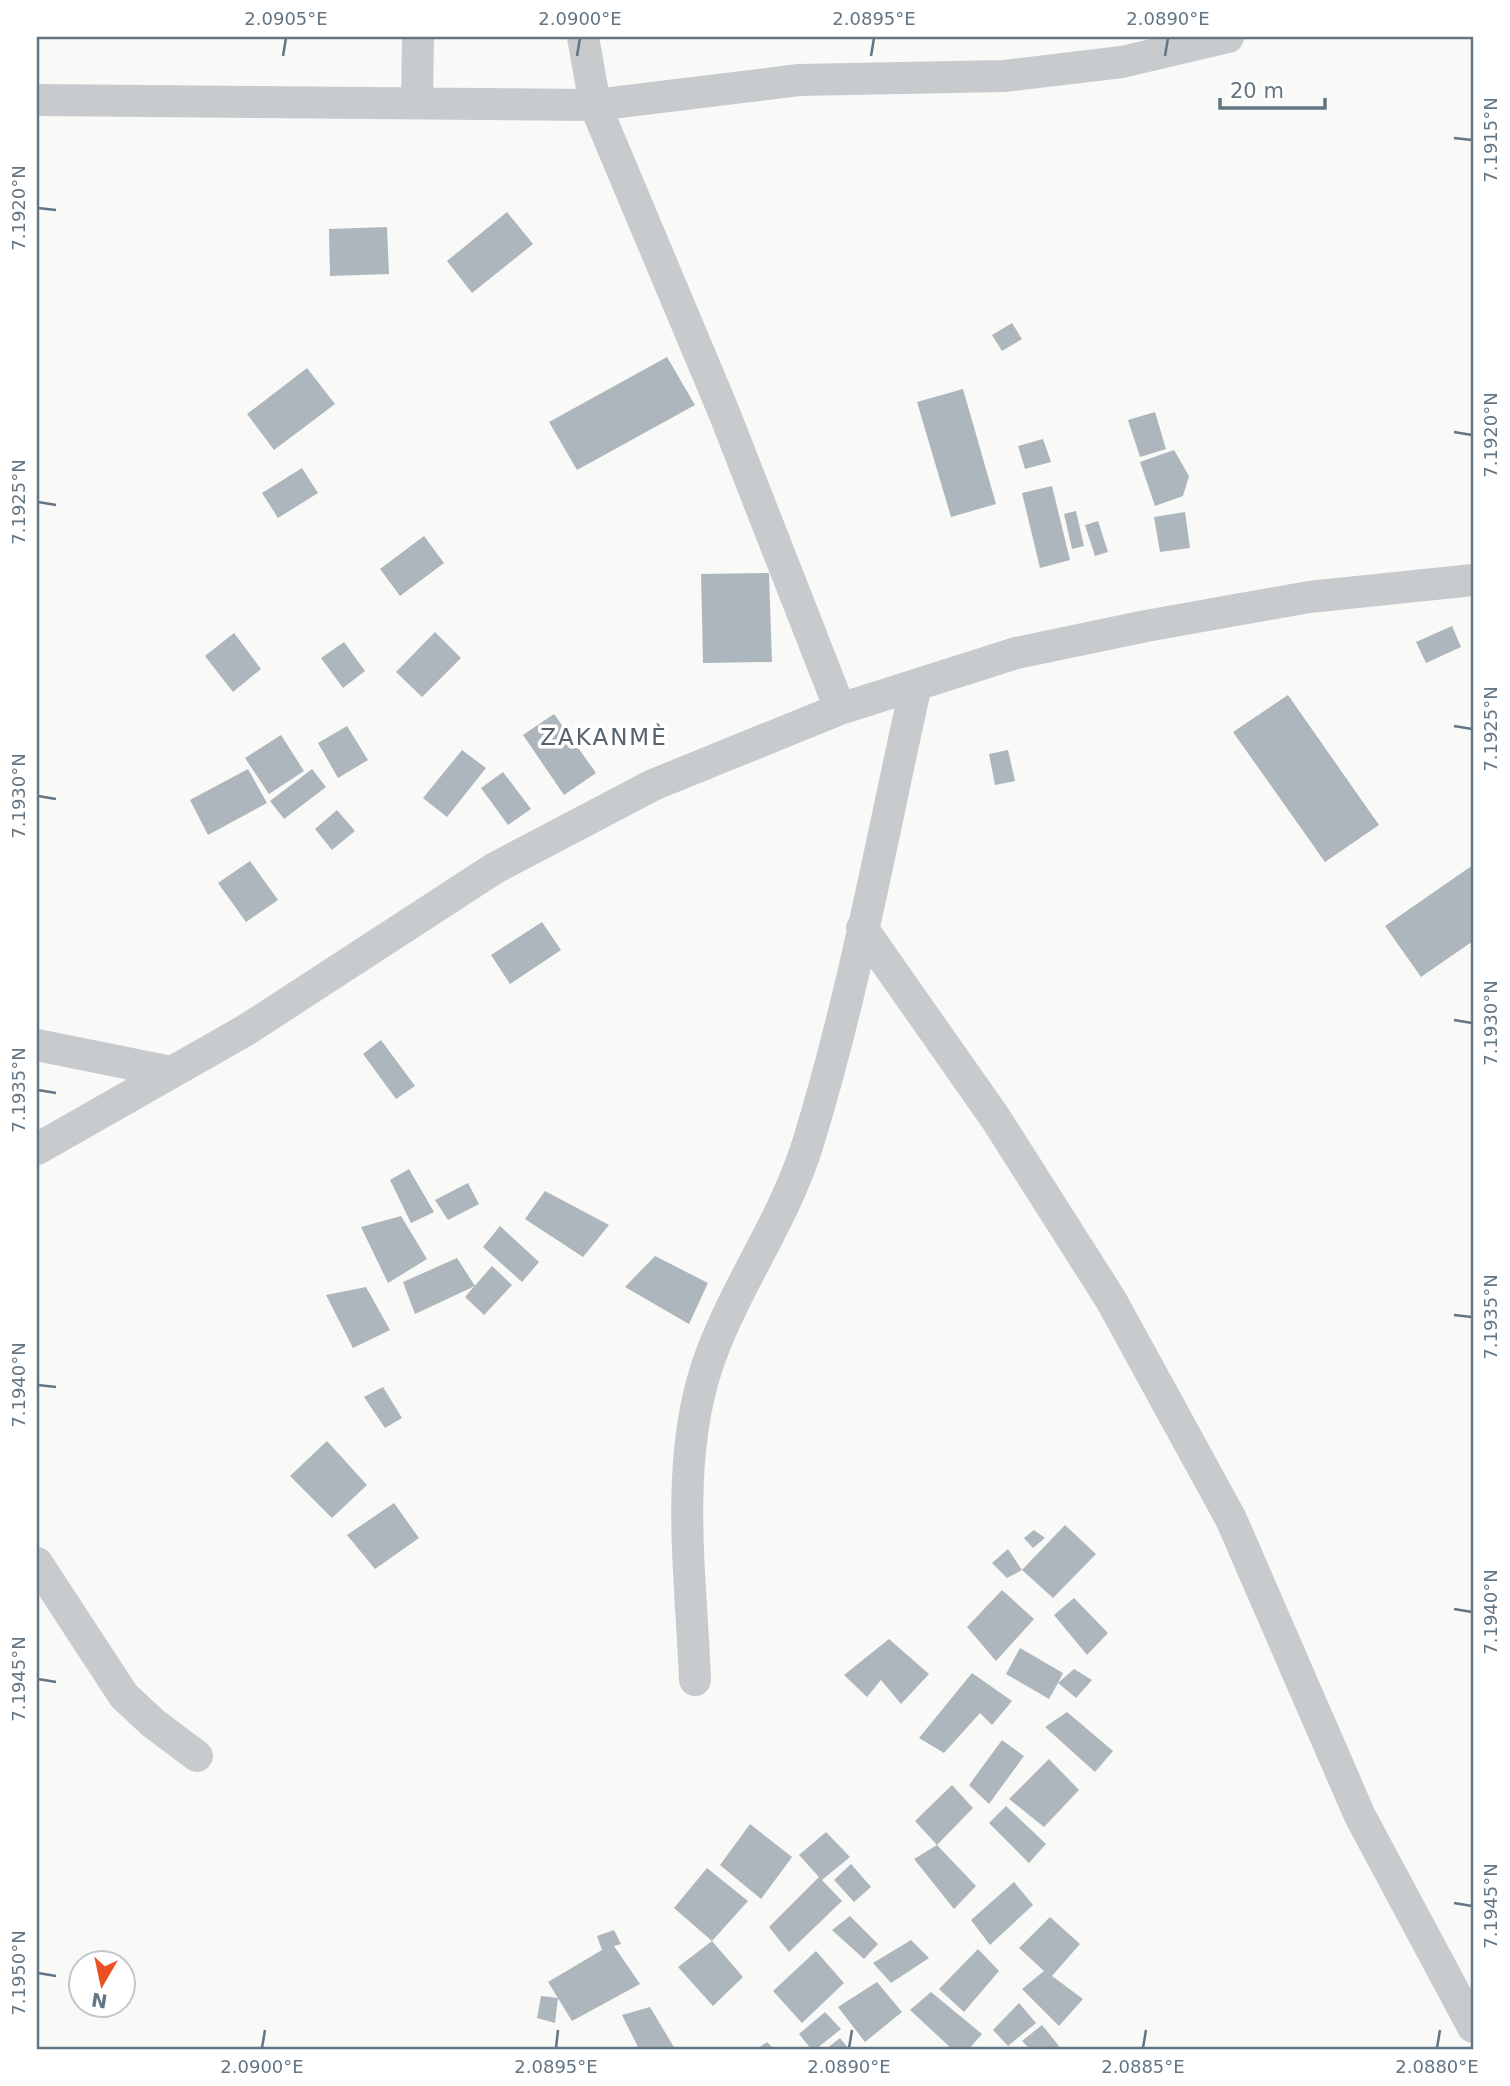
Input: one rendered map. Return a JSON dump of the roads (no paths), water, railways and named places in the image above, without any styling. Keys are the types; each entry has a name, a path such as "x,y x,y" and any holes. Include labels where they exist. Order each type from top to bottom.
{"street":[{"path":"417,101 418,37"},
{"path":"583,37 595,105 723,410 840,709"},
{"path":"37,100 417,101 595,105 799,80 1004,76 1122,62 1228,37"},
{"path":"37,1149 246,1030 495,868 653,785 840,709 1016,653 1146,626 1309,597 1473,580"},
{"path":"695,1680 688,1499 695,1412 711,1354 772,1231 807,1145 862,928 916,685"},
{"path":"862,928 996,1119 1111,1300 1231,1519 1360,1816 1473,2027"},
{"path":"37,1045 171,1072"},
{"path":"37,1563 124,1696 153,1723 197,1756"}],"district":[{"name":"ZAKANMÈ","path":"604,737"}]}
